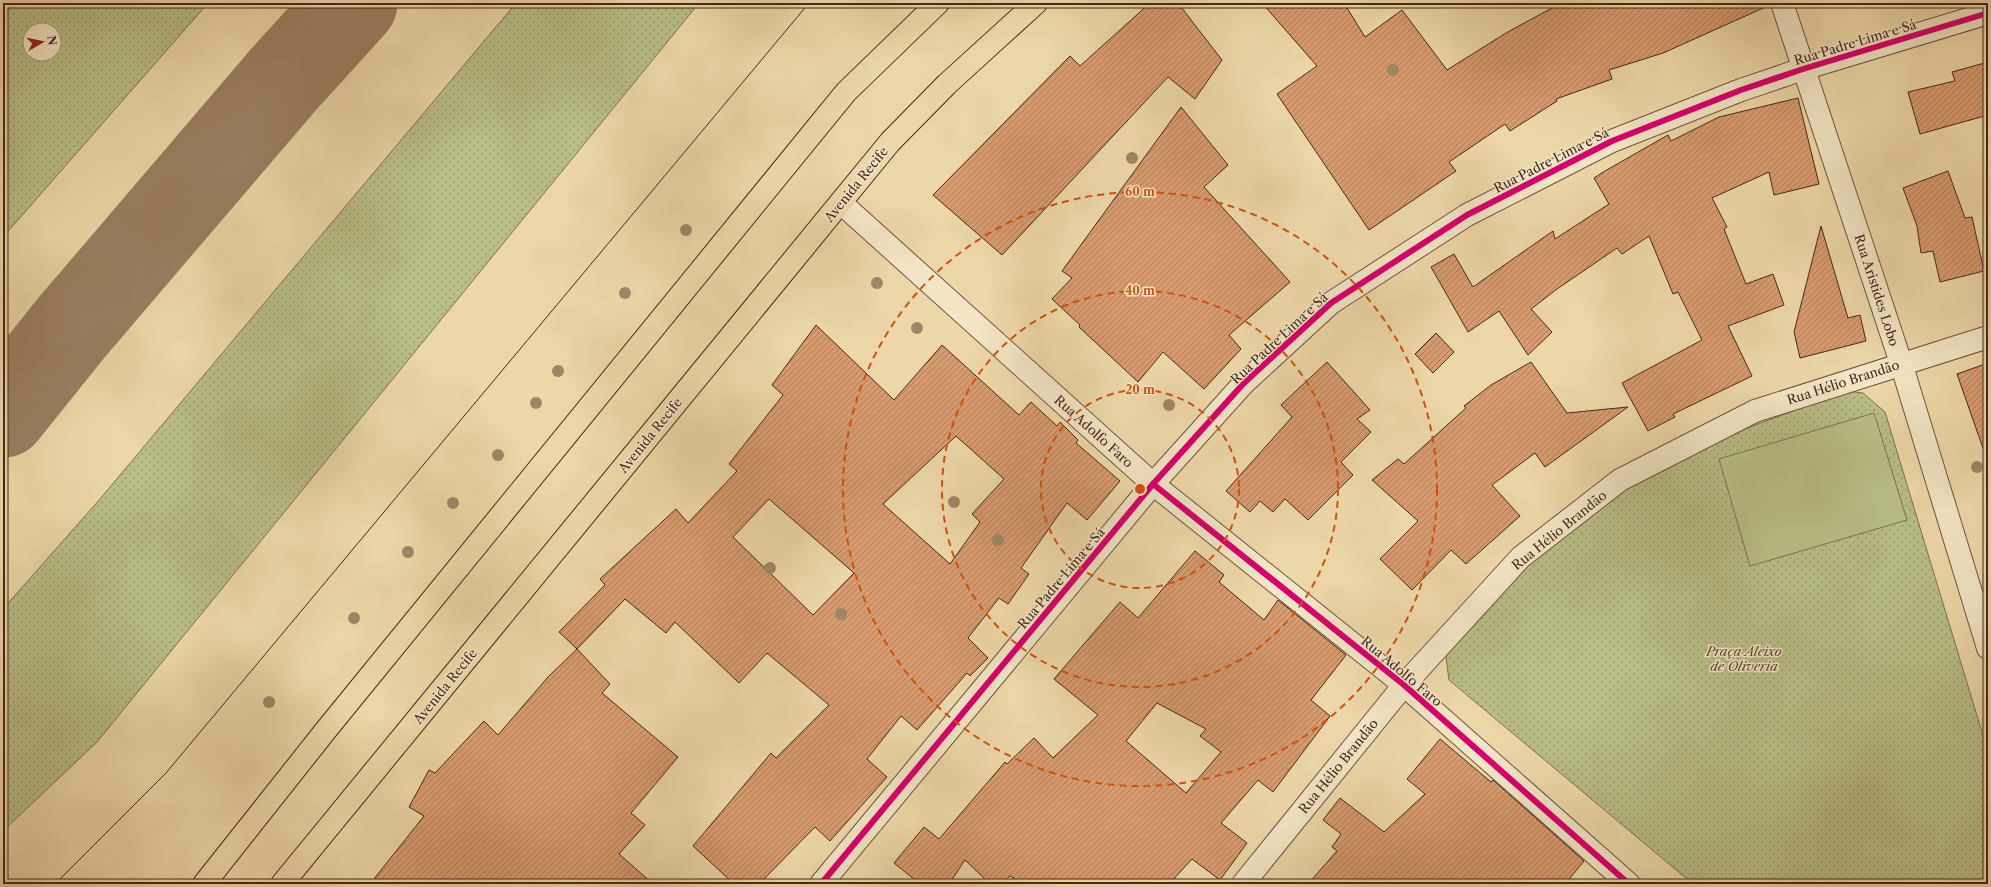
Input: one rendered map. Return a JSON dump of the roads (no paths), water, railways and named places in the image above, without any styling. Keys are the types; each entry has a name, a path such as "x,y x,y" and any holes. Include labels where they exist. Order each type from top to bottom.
{"main road":[{"path":"204,884 326,730 846,92 938,3"},
{"name":"Avenida Recife","path":"282,884 890,142 947,84 1036,3"}],"street":[{"name":"Rua Aristides Lobo","path":"1782,3 1901,363 1988,648"},
{"name":"Rua Padre Lima e Sá","path":"821,884 1153,484 1244,383 1332,303 1461,219 1612,141 1741,90 1803,69 1988,13"},
{"name":"Rua Adolfo Faro","path":"841,203 1153,484 1404,685 1629,884"},
{"name":"Rua Hélio Brandão","path":"1243,884 1404,685 1522,557 1620,480 1755,411 1988,336"}],"tram line":[{"path":"55,884 166,773 809,3"}],"park label":[{"name":"Praça Aleixo de Oliveria","path":"1744,658"}]}
